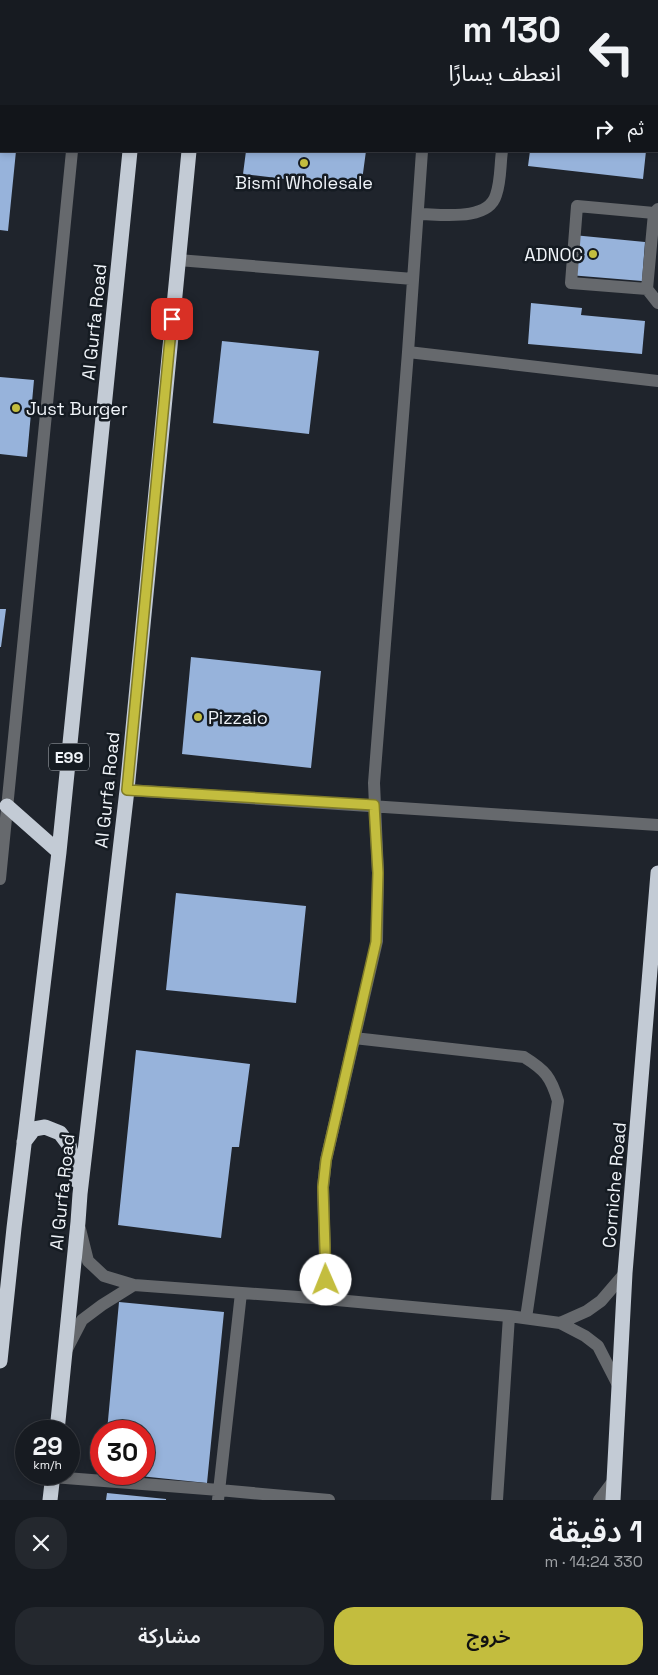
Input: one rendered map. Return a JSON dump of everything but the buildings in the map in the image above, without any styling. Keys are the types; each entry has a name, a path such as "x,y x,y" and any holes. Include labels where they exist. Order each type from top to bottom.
{"highway":[{"name":"Al Gurfa Road","path":"0,1361 59,852 130,152"},
{"name":"Al Gurfa Road","path":"58,1420 80,1194 127,790 189,152"},
{"path":"7,806 59,852"},
{"name":"Corniche Road","path":"613,1500 625,1273 656,929 658,872"},
{"path":"24,1142 34,1130 45,1126 60,1133 69,1145 80,1194"},
{"path":"0,1246 14,1228"},
{"path":"50,1500 52,1485"}],"street":[{"path":"0,880 72,152"},
{"path":"326,1299 323,1187 325,1169 376,942 378,873 374,783 422,152"},
{"path":"418,214 474,213 488,208 496,195 502,152"},
{"path":"647,289 571,283 577,206 656,211 647,289 658,303"},
{"path":"178,260 413,279"},
{"path":"408,352 658,381"},
{"path":"127,790 658,825"},
{"path":"354,1038 524,1057 540,1067 553,1082 558,1101 526,1318"},
{"path":"78,1222 88,1261 104,1276 134,1284 326,1299 509,1316 560,1323 585,1336 598,1346 618,1384"},
{"path":"560,1323 588,1311 601,1301 625,1273"},
{"path":"64,1356 82,1320 102,1304 134,1284"},
{"path":"219,1495 241,1293"},
{"path":"497,1500 509,1316"},
{"path":"80,1479 219,1495 329,1500"},
{"path":"599,1500 614,1480"}],"place":[{"name":"Bismi Wholesale","path":"304,163"},
{"name":"ADNOC","path":"593,254"},
{"name":"Just Burger","path":"16,408"},
{"name":"Pizzaio","path":"198,717"}],"route":[{"path":"172,319 127,790 374,805 378,873 376,942 326,1160 323,1187 326,1280"}]}
